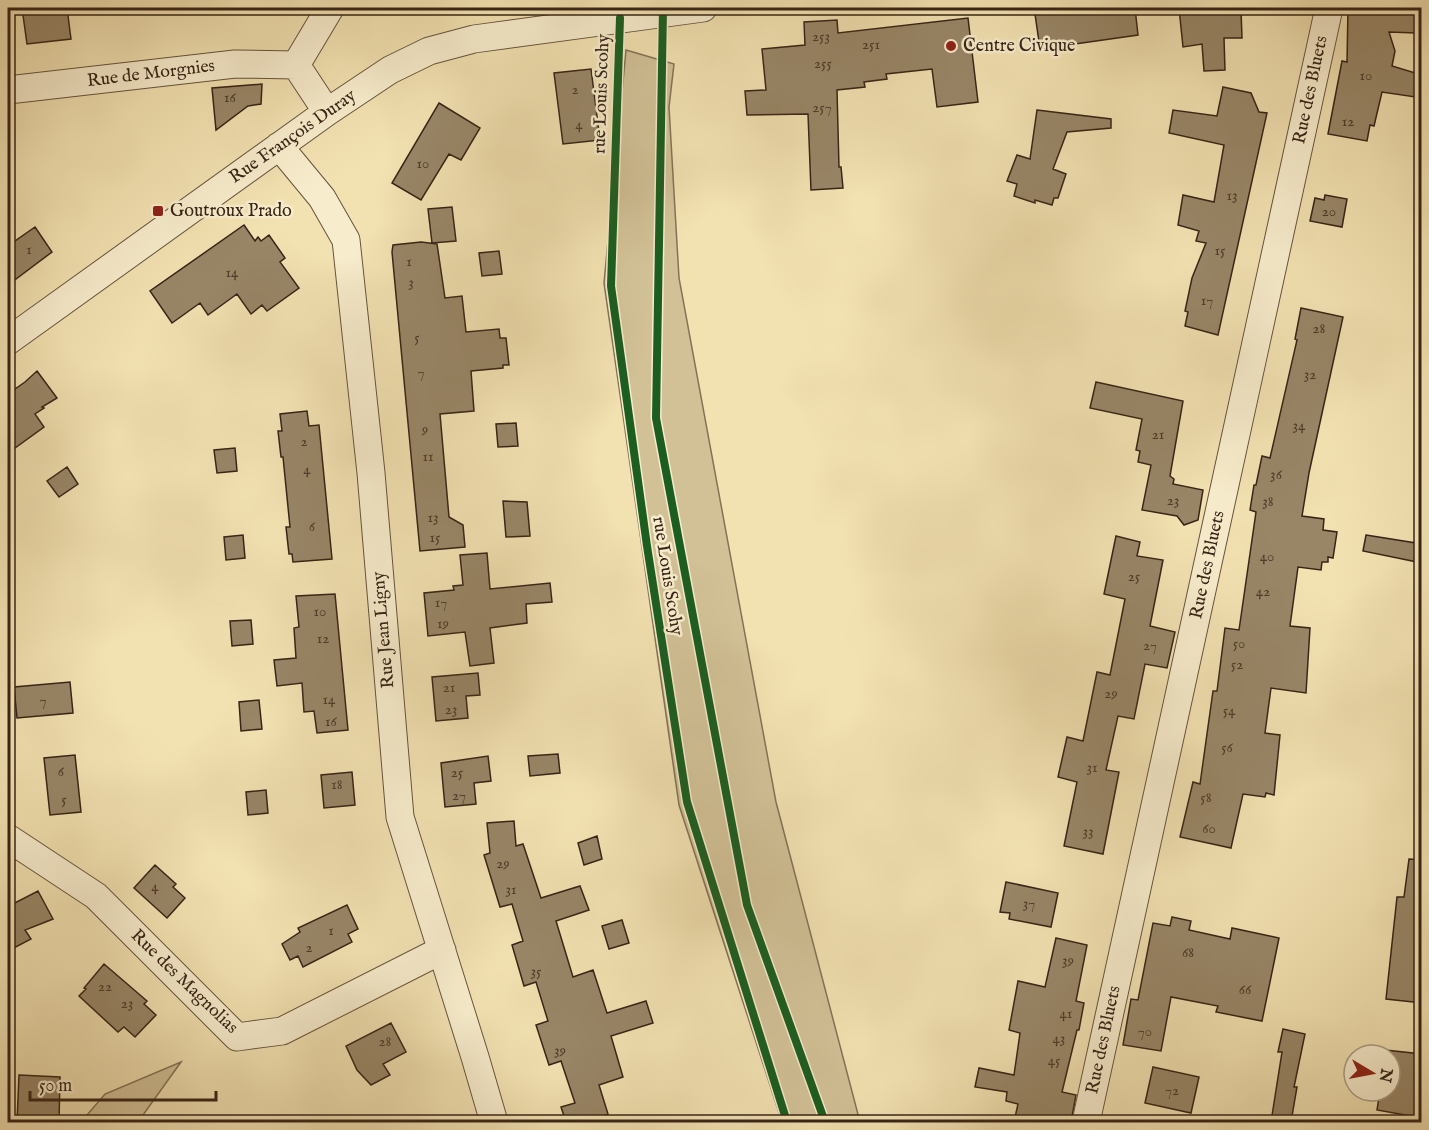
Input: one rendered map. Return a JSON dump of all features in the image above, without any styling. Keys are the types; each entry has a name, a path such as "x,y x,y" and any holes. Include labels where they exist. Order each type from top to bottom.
{"street":[{"path":"327,112 296,65 330,8"},
{"name":"Rue François Duray","path":"8,341 327,112 390,70 429,51 474,39 703,8"},
{"name":"Rue des Bluets","path":"1086,1122 1329,8"},
{"name":"Rue de Morgnies","path":"8,90 235,64 296,65"},
{"name":"Rue Jean Ligny","path":"279,146 322,198 346,240 371,473 400,817 494,1122"},
{"name":"Rue des Magnolias","path":"8,831 96,896 237,1037 282,1031 442,950"}],"shaded area":[{"path":"626,50 674,64 669,107 679,278 776,802 860,1122 782,1122 679,805 604,283"},
{"path":"181,1062 138,1122 81,1122 105,1094"}],"building":[{"path":"22,8 67,8 71,39 27,44"},
{"path":"1054,8 1135,8 1138,35 1040,49 1035,14 1054,12"},
{"path":"1179,8 1200,8 1201,11 1241,10 1242,38 1224,38 1225,70 1204,71 1202,44 1183,47"},
{"path":"1348,8 1419,8 1416,33 1389,32 1395,51 1392,66 1422,75 1422,98 1382,92 1374,126 1370,125 1367,141 1328,134 1342,61 1347,62"},
{"path":"968,18 978,102 937,107 932,69 886,74 887,79 864,82 865,87 837,90 839,167 841,167 843,188 811,190 808,114 747,115 745,91 766,90 762,49 805,45 804,22 837,20 838,33"},
{"path":"591,69 600,140 563,144 554,73"},
{"path":"262,84 261,104 248,106 216,130 212,88"},
{"path":"1223,87 1251,93 1259,112 1267,113 1218,335 1185,326 1188,312 1185,311 1192,278 1206,243 1196,241 1199,231 1178,225 1183,195 1214,202 1224,145 1169,133 1173,110 1217,116"},
{"path":"439,103 480,128 461,160 449,154 421,200 392,183"},
{"path":"1037,110 1111,119 1111,128 1067,132 1053,169 1066,174 1058,198 1054,198 1052,205 1035,200 1035,203 1014,196 1017,184 1007,181 1017,155 1030,159"},
{"path":"1325,195 1347,199 1342,227 1310,221 1315,198 1324,200"},
{"path":"452,207 456,241 432,243 428,209"},
{"path":"244,225 255,241 258,237 261,241 269,235 285,258 280,262 299,288 267,311 262,305 251,314 237,294 208,315 200,303 172,323 150,291"},
{"path":"35,227 52,252 8,285 8,246"},
{"path":"421,242 437,244 445,298 462,296 466,332 499,329 500,338 506,338 509,365 503,365 503,368 471,371 474,411 440,414 449,517 463,525 465,547 420,551 392,252 393,245"},
{"path":"499,251 502,274 482,276 479,253"},
{"path":"1301,308 1343,317 1309,473 1302,516 1324,519 1323,530 1337,532 1333,558 1328,557 1328,562 1322,562 1321,570 1298,567 1290,626 1310,628 1306,693 1271,688 1265,733 1280,735 1274,795 1266,793 1265,797 1243,794 1231,848 1180,837 1193,782 1200,784 1213,691 1217,691 1225,628 1239,630 1256,512 1250,510 1254,485 1256,485 1262,456 1270,458 1297,340 1295,339"},
{"path":"37,371 57,398 35,414 44,427 8,453 8,394"},
{"path":"1096,382 1183,401 1170,476 1174,479 1173,484 1203,490 1198,520 1184,525 1177,516 1142,510 1151,465 1138,462 1140,451 1136,450 1142,419 1090,408"},
{"path":"307,411 309,426 319,425 332,559 293,562 292,554 289,554 286,527 290,527 278,431 282,431 280,414"},
{"path":"516,423 518,446 498,447 496,424"},
{"path":"235,448 237,471 217,473 214,450"},
{"path":"67,467 78,484 59,497 47,481"},
{"path":"503,501 527,502 530,536 506,537"},
{"path":"243,535 245,558 226,560 224,537"},
{"path":"1366,535 1422,544 1422,563 1363,551"},
{"path":"1116,536 1140,542 1137,556 1163,560 1150,626 1175,632 1167,668 1145,664 1134,719 1118,716 1106,770 1119,772 1103,854 1064,846 1077,782 1058,777 1067,737 1083,741 1097,672 1110,675 1125,599 1104,594"},
{"path":"487,553 490,589 550,583 552,602 526,604 527,623 490,628 494,663 470,666 465,632 428,636 424,593 454,590 453,586 463,585 460,555"},
{"path":"335,594 348,730 317,733 314,711 304,712 302,683 277,686 274,660 296,658 294,628 299,627 296,596"},
{"path":"251,620 253,644 232,646 230,621"},
{"path":"478,673 480,695 466,696 468,718 436,721 432,677"},
{"path":"70,682 73,713 17,718 14,687"},
{"path":"259,700 262,729 241,731 239,702"},
{"path":"558,754 560,773 530,776 528,756"},
{"path":"75,755 81,812 50,815 44,758"},
{"path":"488,756 491,781 474,783 476,804 445,807 441,763"},
{"path":"352,772 355,805 324,808 321,775"},
{"path":"266,790 268,813 248,815 246,792"},
{"path":"514,821 516,846 523,844 541,898 580,886 589,910 556,921 573,977 593,970 607,1013 646,1001 653,1023 611,1036 623,1077 599,1085 608,1114 597,1118 599,1122 566,1122 561,1107 575,1103 561,1061 549,1065 536,1025 548,1021 536,982 524,986 512,945 523,941 512,904 500,907 484,855 490,853 487,823"},
{"path":"597,836 602,859 584,865 578,843"},
{"path":"1409,859 1422,860 1422,1003 1386,999 1397,897 1404,897"},
{"path":"155,865 176,884 173,887 185,898 167,918 134,888"},
{"path":"1006,882 1058,893 1051,927 1009,919 1010,913 1000,912"},
{"path":"38,891 53,919 25,930 31,939 8,951 8,899 11,905"},
{"path":"347,905 358,929 348,934 352,942 303,967 298,956 290,960 282,944 300,932 298,928"},
{"path":"1172,917 1191,921 1189,930 1230,939 1232,928 1279,938 1262,1021 1216,1012 1218,1006 1171,997 1161,1051 1123,1045 1131,999 1138,1000 1153,923 1170,926"},
{"path":"622,920 629,943 609,949 602,926"},
{"path":"1056,938 1087,945 1076,1001 1084,1003 1062,1092 1076,1095 1071,1122 1014,1122 1018,1104 1006,1101 1007,1092 975,1087 979,1068 1014,1075 1020,1033 1009,1030 1018,981 1045,987"},
{"path":"104,964 147,1001 144,1004 156,1015 135,1037 124,1027 118,1032 79,996"},
{"path":"391,1023 406,1052 383,1064 390,1075 371,1085 357,1070 346,1046"},
{"path":"1283,1029 1305,1034 1294,1087 1297,1087 1291,1122 1271,1122 1282,1052 1278,1052"},
{"path":"1402,1052 1422,1054 1422,1118 1377,1110 1378,1103 1402,1103"},
{"path":"1153,1067 1199,1077 1191,1113 1145,1103"},
{"path":"19,1075 60,1077 59,1122 17,1122"}],"cycle path":[{"name":"rue Louis Scohy","path":"663,8 656,418 747,905 825,1122"},
{"name":"rue Louis Scohy","path":"620,18 611,286 647,546 687,802 787,1122"}],"place":[{"name":"Centre Civique","path":"951,46"},
{"name":"Goutroux Prado","path":"158,211"}]}
